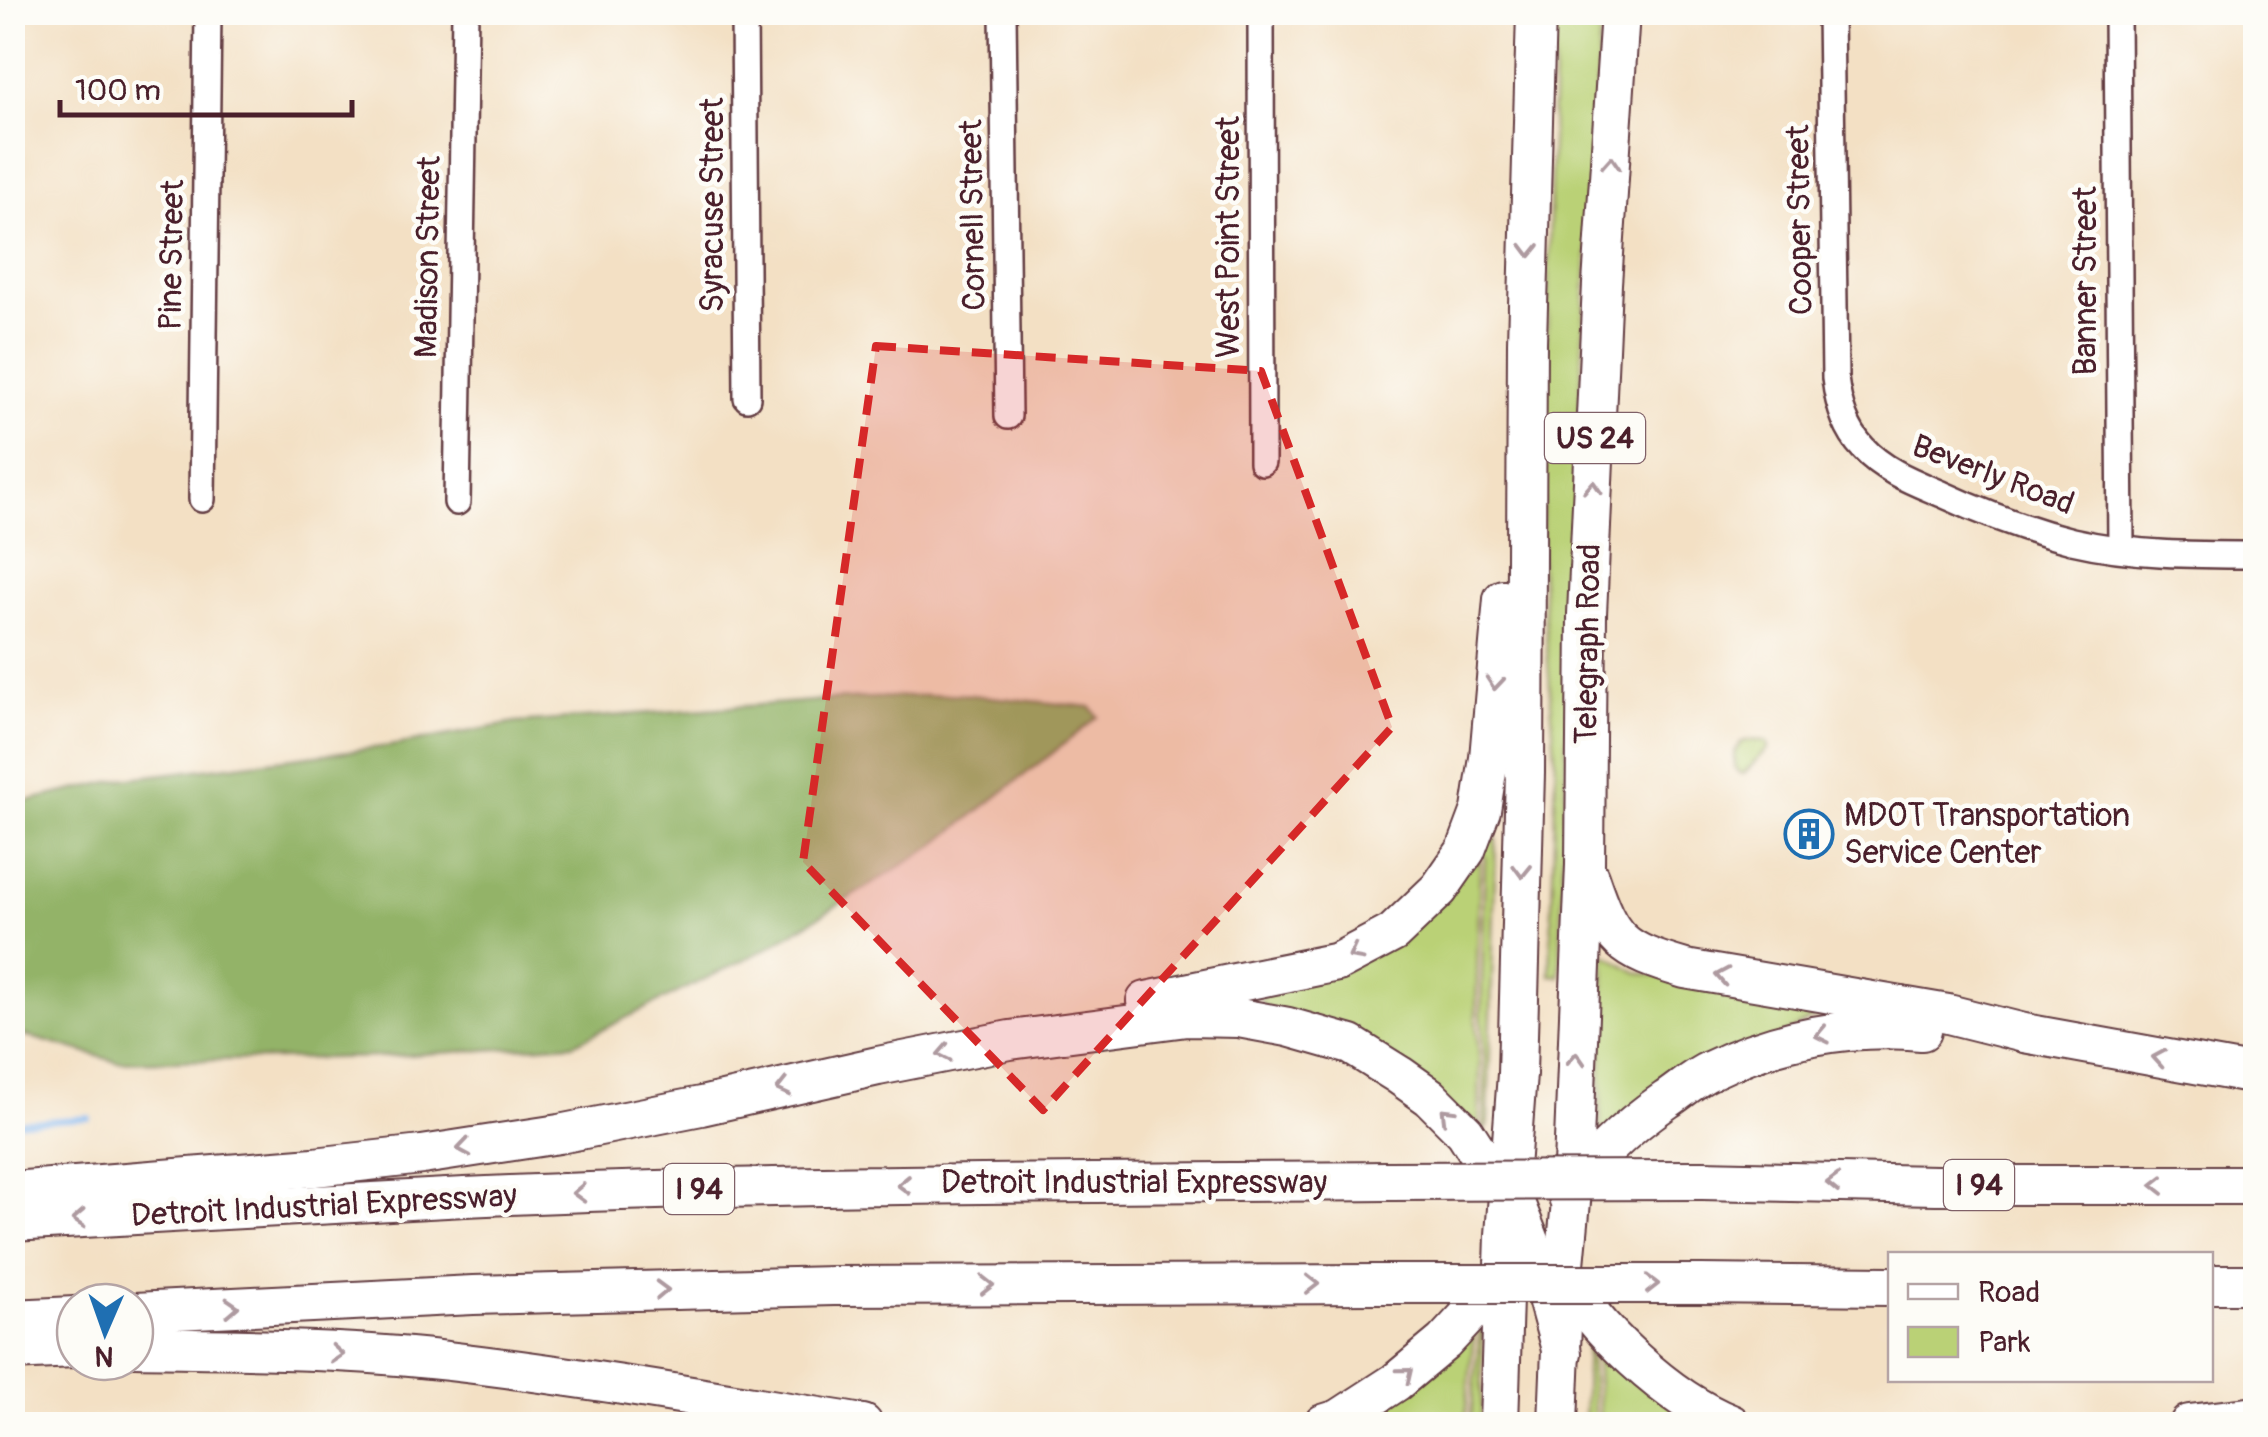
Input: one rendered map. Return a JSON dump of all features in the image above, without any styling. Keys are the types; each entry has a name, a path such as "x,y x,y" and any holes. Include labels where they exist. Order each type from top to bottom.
{"highway":[{"name":"Telegraph Road","path":"1505,1276 1518,1055 1526,774 1526,342 1536,12"},
{"name":"Telegraph Road","path":"1564,1275 1572,1191 1585,865 1587,614 1602,284 1620,12"},
{"path":"1010,1040 1110,1008 1338,962 1393,933 1439,889 1466,850 1481,810 1526,342"},
{"path":"1585,865 1601,913 1612,932 1625,946 1644,957 1685,969 1948,1014 2024,1033 2256,1075"},
{"path":"12,1191 422,1155 683,1110 1010,1040 1187,1017 1239,1018 1351,1045 1430,1097 1465,1132 1509,1188 1593,1316 1646,1369 1686,1400 1731,1424"},
{"path":"1323,1424 1340,1419 1444,1342 1505,1276 1597,1158 1638,1120 1709,1070 1771,1046 1834,1032 1890,1028 1946,1034 2024,1033"},
{"path":"1514,1108 1522,1166 1562,1353"},
{"path":"1502,1352 1536,1234 1562,1164 1573,1108"},
{"name":"Detroit Industrial Expressway","path":"12,1222 466,1197 1058,1183 1702,1180 1936,1185 2256,1184"},
{"name":"US 24","path":"1558,1424 1564,1275"},
{"name":"US 24","path":"1500,1424 1505,1276"},
{"path":"2213,1284 2256,1284"},
{"path":"155,1311 473,1295 834,1286 1888,1286"},
{"path":"12,1319 55,1317"},
{"path":"155,1347 276,1350 446,1361 864,1424"},
{"path":"12,1351 55,1349"},
{"path":"2189,1424 2256,1416"}],"street":[{"name":"Pine Street","path":"202,499 208,12"},
{"name":"Madison Street","path":"457,502 465,12"},
{"name":"Syracuse Street","path":"744,12 747,398"},
{"name":"Cornell Street","path":"1003,12 1008,416"},
{"name":"West Point Street","path":"1262,12 1262,462"},
{"name":"Cooper Street","path":"1830,12 1835,378 1847,424"},
{"name":"Banner Street","path":"2117,12 2120,548"},
{"name":"Beverly Road","path":"1847,424 1862,448 1880,464 2006,520 2073,541 2160,554 2256,555"}],"highlighted area":[{"path":"876,346 1261,371 1392,727 1043,1110 803,862"}],"green space":[{"path":"1557,16 1600,27 1575,502 1560,976 1550,975 1556,769 1541,569"},
{"path":"961,694 1091,707 1098,717 934,846 766,949 573,1044 379,1057 118,1062 13,1032 13,804 122,779 390,746 515,723"},
{"path":"1747,740 1765,741 1768,749 1744,773 1739,773 1735,752"},
{"path":"1482,836 1496,839 1488,1125 1484,1130 1481,1015 1485,857 1475,852"},
{"path":"1480,860 1476,1023 1479,1129 1261,1004 1262,990"},
{"path":"1600,949 1596,1143 1592,1143"},
{"path":"1605,954 1636,972 1812,1005 1813,1018 1600,1138"},
{"path":"1481,1320 1481,1424 1470,1424"},
{"path":"1475,1323 1465,1424 1353,1424"},
{"path":"1589,1338 1595,1424 1584,1424"},
{"path":"1595,1339 1700,1424 1600,1424"}],"waterway":[{"path":"12,1123 89,1118"}],"place":[{"name":"MDOT Transportation Service Center","path":"1809,834"}]}
